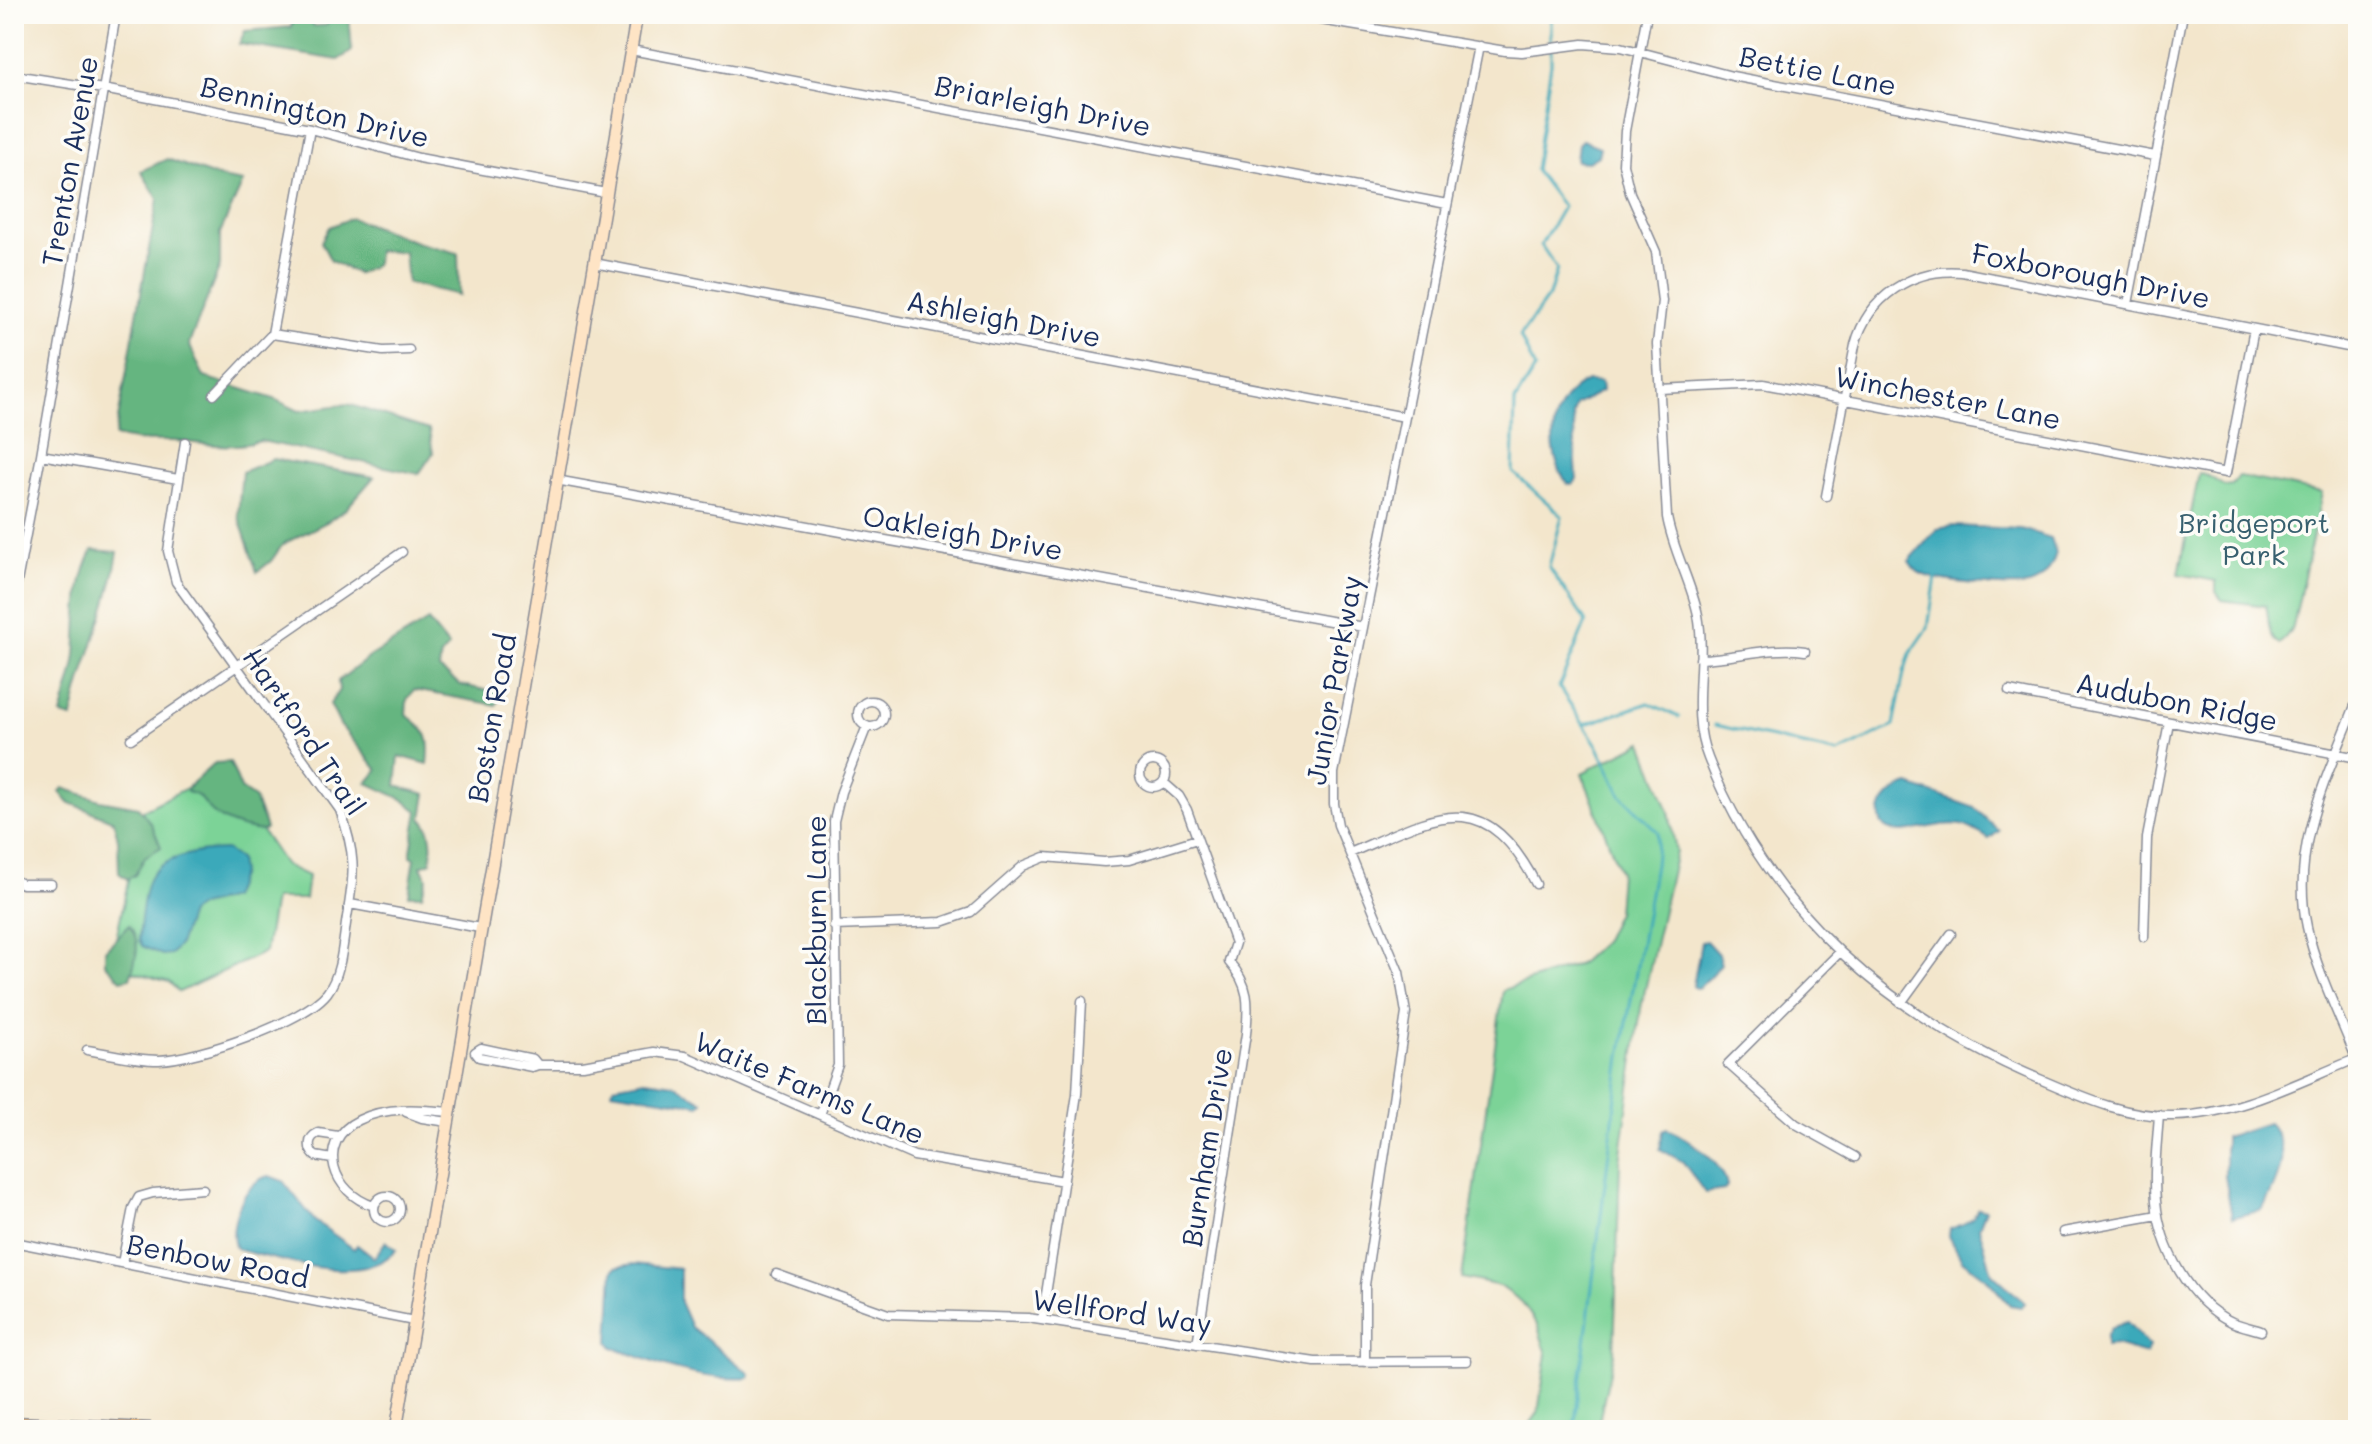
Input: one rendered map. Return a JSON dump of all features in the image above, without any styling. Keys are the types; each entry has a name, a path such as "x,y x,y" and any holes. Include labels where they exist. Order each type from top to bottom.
{"highway":[{"path":"14,1424 150,1430"}],"street":[{"name":"Trenton Avenue","path":"14,598 116,14"},
{"name":"Boston Road","path":"396,1430 637,14"},
{"name":"Bettie Lane","path":"1285,14 1522,52 1602,45 1732,76 2155,156"},
{"path":"1356,26 1358,14"},
{"path":"1647,14 1625,131 1623,164 1627,184 1656,252 1662,301 1657,344 1667,517 1673,545 1698,613 1698,722 1707,756 1746,834 1784,891 1840,952 1901,1003 1965,1044 2109,1108 2159,1115 2197,1114 2228,1108 2357,1058 2312,945 2302,897 2306,840 2358,698"},
{"path":"2128,304 2183,14"},
{"name":"Junior Parkway","path":"1365,1362 1365,1285 1406,1013 1399,972 1336,816 1334,779 1479,46"},
{"name":"Briarleigh Drive","path":"631,50 1447,204"},
{"name":"Bennington Drive","path":"14,75 310,129 419,158 606,193"},
{"path":"214,395 272,334 310,129"},
{"name":"Ashleigh Drive","path":"594,263 1405,417"},
{"name":"Foxborough Drive","path":"1826,496 1855,345 1865,320 1886,295 1920,276 1962,272 2358,349"},
{"name":"Winchester Lane","path":"1660,389 1753,383 2226,473 2254,329"},
{"path":"272,334 383,351 409,350"},
{"name":"Hartford Trail","path":"87,1050 135,1059 177,1059 295,1018 314,1007 329,991 336,975 350,904 354,858 351,839 340,810 176,582 168,551 185,442"},
{"path":"41,455 178,479"},
{"name":"Oakleigh Drive","path":"556,480 1363,627"},
{"path":"131,739 402,552"},
{"path":"1700,659 1737,657 1781,648 1805,651"},
{"name":"Audubon Ridge","path":"2009,691 2358,758"},
{"path":"2144,937 2147,838 2169,722"},
{"name":"Blackburn Lane","path":"820,1115 838,1065 834,821 841,792 867,726"},
{"path":"834,926 942,922 971,912 1018,870 1039,859 1057,856 1104,862 1129,860 1197,839 1182,801 1163,782"},
{"path":"1350,853 1432,819 1450,816 1466,818 1495,829 1509,840 1536,884"},
{"name":"Burnham Drive","path":"1197,839 1235,943 1229,962 1245,985 1247,1023 1197,1344"},
{"path":"14,880 22,884 51,884"},
{"path":"350,904 480,928"},
{"path":"1901,1003 1951,934"},
{"path":"1840,952 1728,1064 1796,1124 1855,1157"},
{"path":"1042,1320 1078,1083 1082,1001"},
{"name":"Waite Farms Lane","path":"459,1049 475,1052 481,1048 533,1059 538,1065 569,1067 644,1053 673,1053 694,1058 921,1158 1064,1181"},
{"path":"374,1206 359,1202 341,1182 332,1159 338,1136 351,1124 374,1114 406,1112 422,1118 449,1117"},
{"path":"2159,1115 2155,1179 2158,1215 2163,1237 2175,1263 2193,1290 2230,1321 2261,1331"},
{"path":"332,1159 315,1156 310,1150 310,1142 318,1133 338,1136"},
{"path":"122,1263 133,1208 139,1197 203,1189"},
{"path":"2063,1232 2158,1215"},
{"name":"Benbow Road","path":"14,1242 414,1321"},
{"name":"Wellford Way","path":"776,1274 888,1314 1042,1320 1309,1362 1467,1361"}],"green space":[{"path":"294,14 309,14 314,26 327,25 329,14 349,14 352,51 338,60 239,44 245,31 291,27"},
{"path":"167,159 221,178 243,182 220,233 220,266 189,344 204,377 274,399 299,411 348,404 429,430 433,453 419,474 261,441 227,445 115,436 158,199 141,171"},
{"path":"351,218 419,243 458,253 459,295 407,283 404,252 377,251 376,264 358,274 331,261 321,242 329,227"},
{"path":"273,459 374,477 346,509 283,544 271,561 257,572 238,515 242,472"},
{"name":"Bridgeport Park","path":"2199,473 2224,486 2232,485 2239,476 2322,493 2293,627 2280,644 2270,633 2266,606 2222,600 2216,592 2216,581 2179,574"},
{"path":"93,550 118,552 109,594 72,718 61,715 75,662 83,575"},
{"path":"428,621 449,647 441,655 439,669 461,685 504,694 496,705 414,690 407,700 406,715 426,735 428,764 399,756 396,786 426,794 422,818 430,833 432,850 431,862 421,866 427,878 422,895 409,895 415,858 411,856 411,851 418,811 402,799 367,783 378,770 340,725 330,704 339,690 338,681 371,656"},
{"path":"1643,742 1669,812 1676,852 1641,1008 1620,1161 1614,1354 1597,1430 1510,1430 1530,1424 1538,1413 1547,1354 1537,1325 1522,1302 1500,1286 1462,1278 1503,990 1579,964 1603,942 1617,913 1620,872 1582,773"},
{"path":"230,762 241,789 255,799 266,829 262,831 223,820 199,797 187,792 187,788 215,763"},
{"path":"215,763 285,865 308,876 305,899 274,899 265,952 179,992 169,982 131,971 113,953 143,810 189,787"},
{"path":"63,788 100,800 138,807 152,825 161,847 145,857 135,875 127,879 119,873 114,821 68,802 60,792"},
{"path":"129,925 137,944 136,958 130,978 121,980 105,964 105,950"}],"water":[{"path":"1582,140 1600,147 1598,156 1588,162 1576,161 1578,144"},
{"path":"1588,381 1601,382 1602,391 1576,405 1573,414 1577,479 1573,485 1568,484 1555,457 1554,427 1565,400"},
{"path":"1954,526 2021,529 2051,538 2056,553 2047,573 2029,585 1958,582 1931,577 1916,570 1909,561 1937,529"},
{"path":"1909,785 1975,808 1999,831 1989,839 1972,829 1953,824 1901,832 1884,827 1880,815 1886,799"},
{"path":"226,850 239,859 241,874 231,898 201,906 190,913 179,945 171,954 162,955 142,946 139,939 143,903 153,873 182,856"},
{"path":"1706,941 1718,954 1721,964 1700,987 1695,988 1701,942"},
{"path":"645,1080 674,1084 703,1102 700,1105 611,1091 614,1086"},
{"path":"2268,1123 2276,1133 2281,1155 2273,1189 2262,1210 2232,1218 2225,1176 2225,1137"},
{"path":"1667,1129 1685,1138 1712,1160 1724,1177 1727,1186 1724,1190 1705,1193 1683,1162 1660,1149 1663,1131"},
{"path":"269,1176 283,1181 315,1221 354,1249 357,1245 374,1258 386,1241 396,1250 381,1261 343,1269 299,1264 239,1250 233,1237 240,1204 252,1186"},
{"path":"1978,1208 1986,1210 1979,1227 1992,1273 2025,1303 2021,1307 2010,1305 1986,1278 1962,1260 1949,1236 1950,1229 1970,1220"},
{"path":"634,1264 680,1269 680,1302 691,1327 750,1374 749,1378 697,1374 613,1347 609,1342 613,1270"},
{"path":"2127,1322 2149,1346 2146,1354 2115,1345 2106,1346 2106,1336 2111,1328"}],"waterway":[{"path":"1551,14 1551,64 1535,170 1563,207 1541,245 1557,269 1549,296 1520,336 1535,369 1515,401 1513,472 1562,516 1549,567 1586,622 1559,687 1597,745 1621,795 1658,832 1655,865 1621,1056 1574,1430"},
{"path":"1715,725 1838,753 1894,726 1910,654 1928,628 1936,577"},
{"path":"1586,724 1649,703 1679,717"}]}
